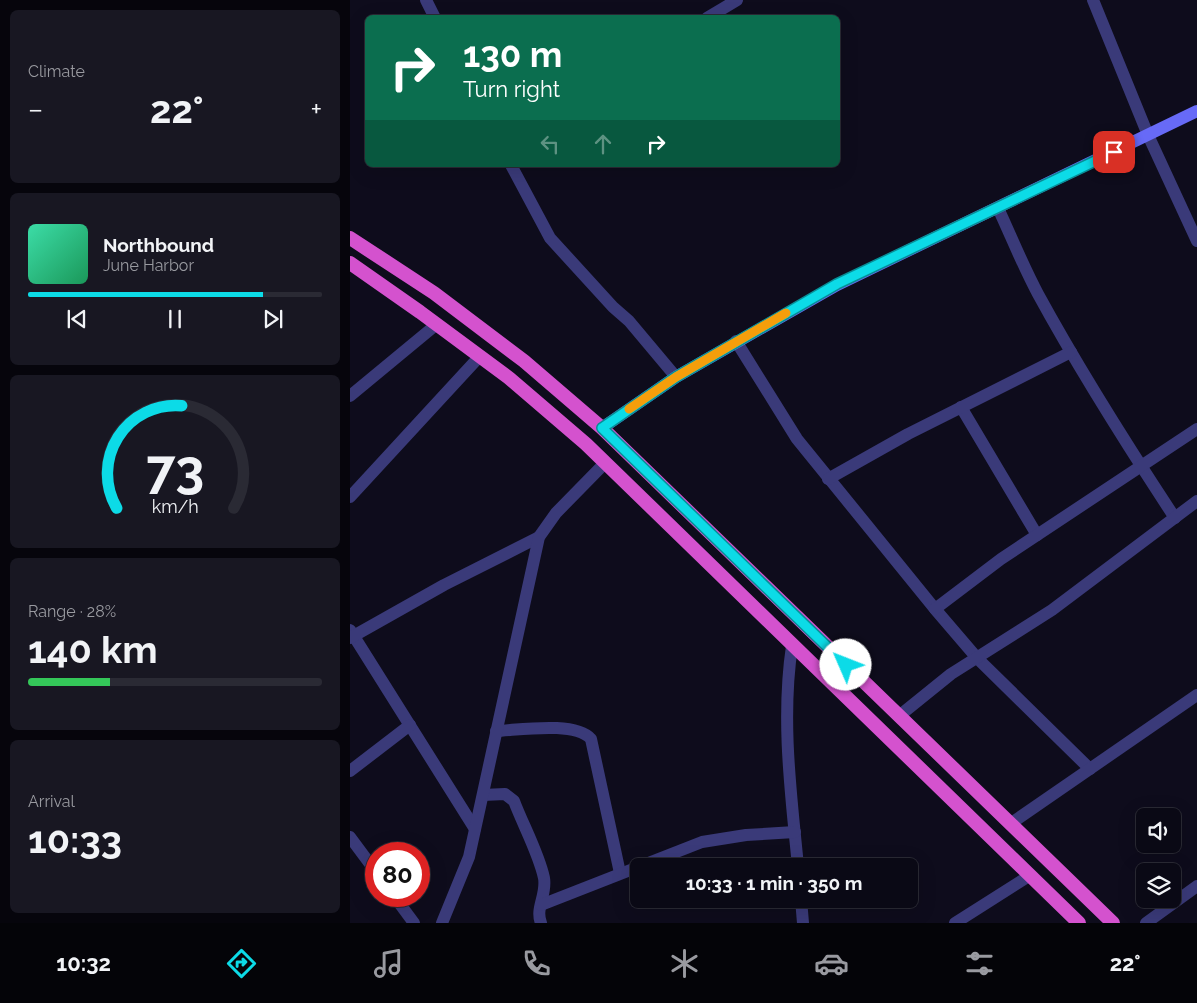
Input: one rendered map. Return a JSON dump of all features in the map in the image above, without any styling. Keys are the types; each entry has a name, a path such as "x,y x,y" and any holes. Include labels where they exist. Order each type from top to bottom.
{"highway":[{"path":"350,238 426,288 518,356 602,428 1112,923"},
{"path":"350,263 510,378 605,463 1079,923"}],"main road":[{"path":"602,428 676,377 837,284 1197,111"}],"street":[{"path":"426,0 434,15"},
{"path":"712,15 737,0"},
{"path":"1093,0 1148,134 1197,241"},
{"path":"512,167 550,238 613,307 629,321 676,377"},
{"path":"998,208 1037,292 1071,352 1175,518"},
{"path":"350,396 437,324"},
{"path":"736,341 797,439 935,609 977,658 1090,769"},
{"path":"828,479 961,407 1071,352"},
{"path":"350,498 480,356"},
{"path":"961,407 1037,535"},
{"path":"935,609 1000,559 1197,429"},
{"path":"442,923 468,857 539,537 556,513 605,463"},
{"path":"899,716 951,674 1052,610 1197,501"},
{"path":"475,829 351,634 539,537"},
{"path":"792,646 787,680 789,770 797,858"},
{"path":"1010,824 1197,695"},
{"path":"350,772 410,725"},
{"path":"496,731 571,728 586,734 590,739 620,873"},
{"path":"483,795 505,794 514,801 544,876 544,896 538,913 541,923"},
{"path":"541,905 702,842 746,835 795,832"},
{"path":"350,837 365,857"},
{"path":"955,923 1029,876"},
{"path":"1146,923 1197,886"},
{"path":"402,907 414,923"},
{"path":"802,908 803,923"}],"slow traffic":[{"path":"629,409 725,347 786,313"}],"route":[{"path":"846,665 602,428 676,377 837,284 1114,152"}]}
